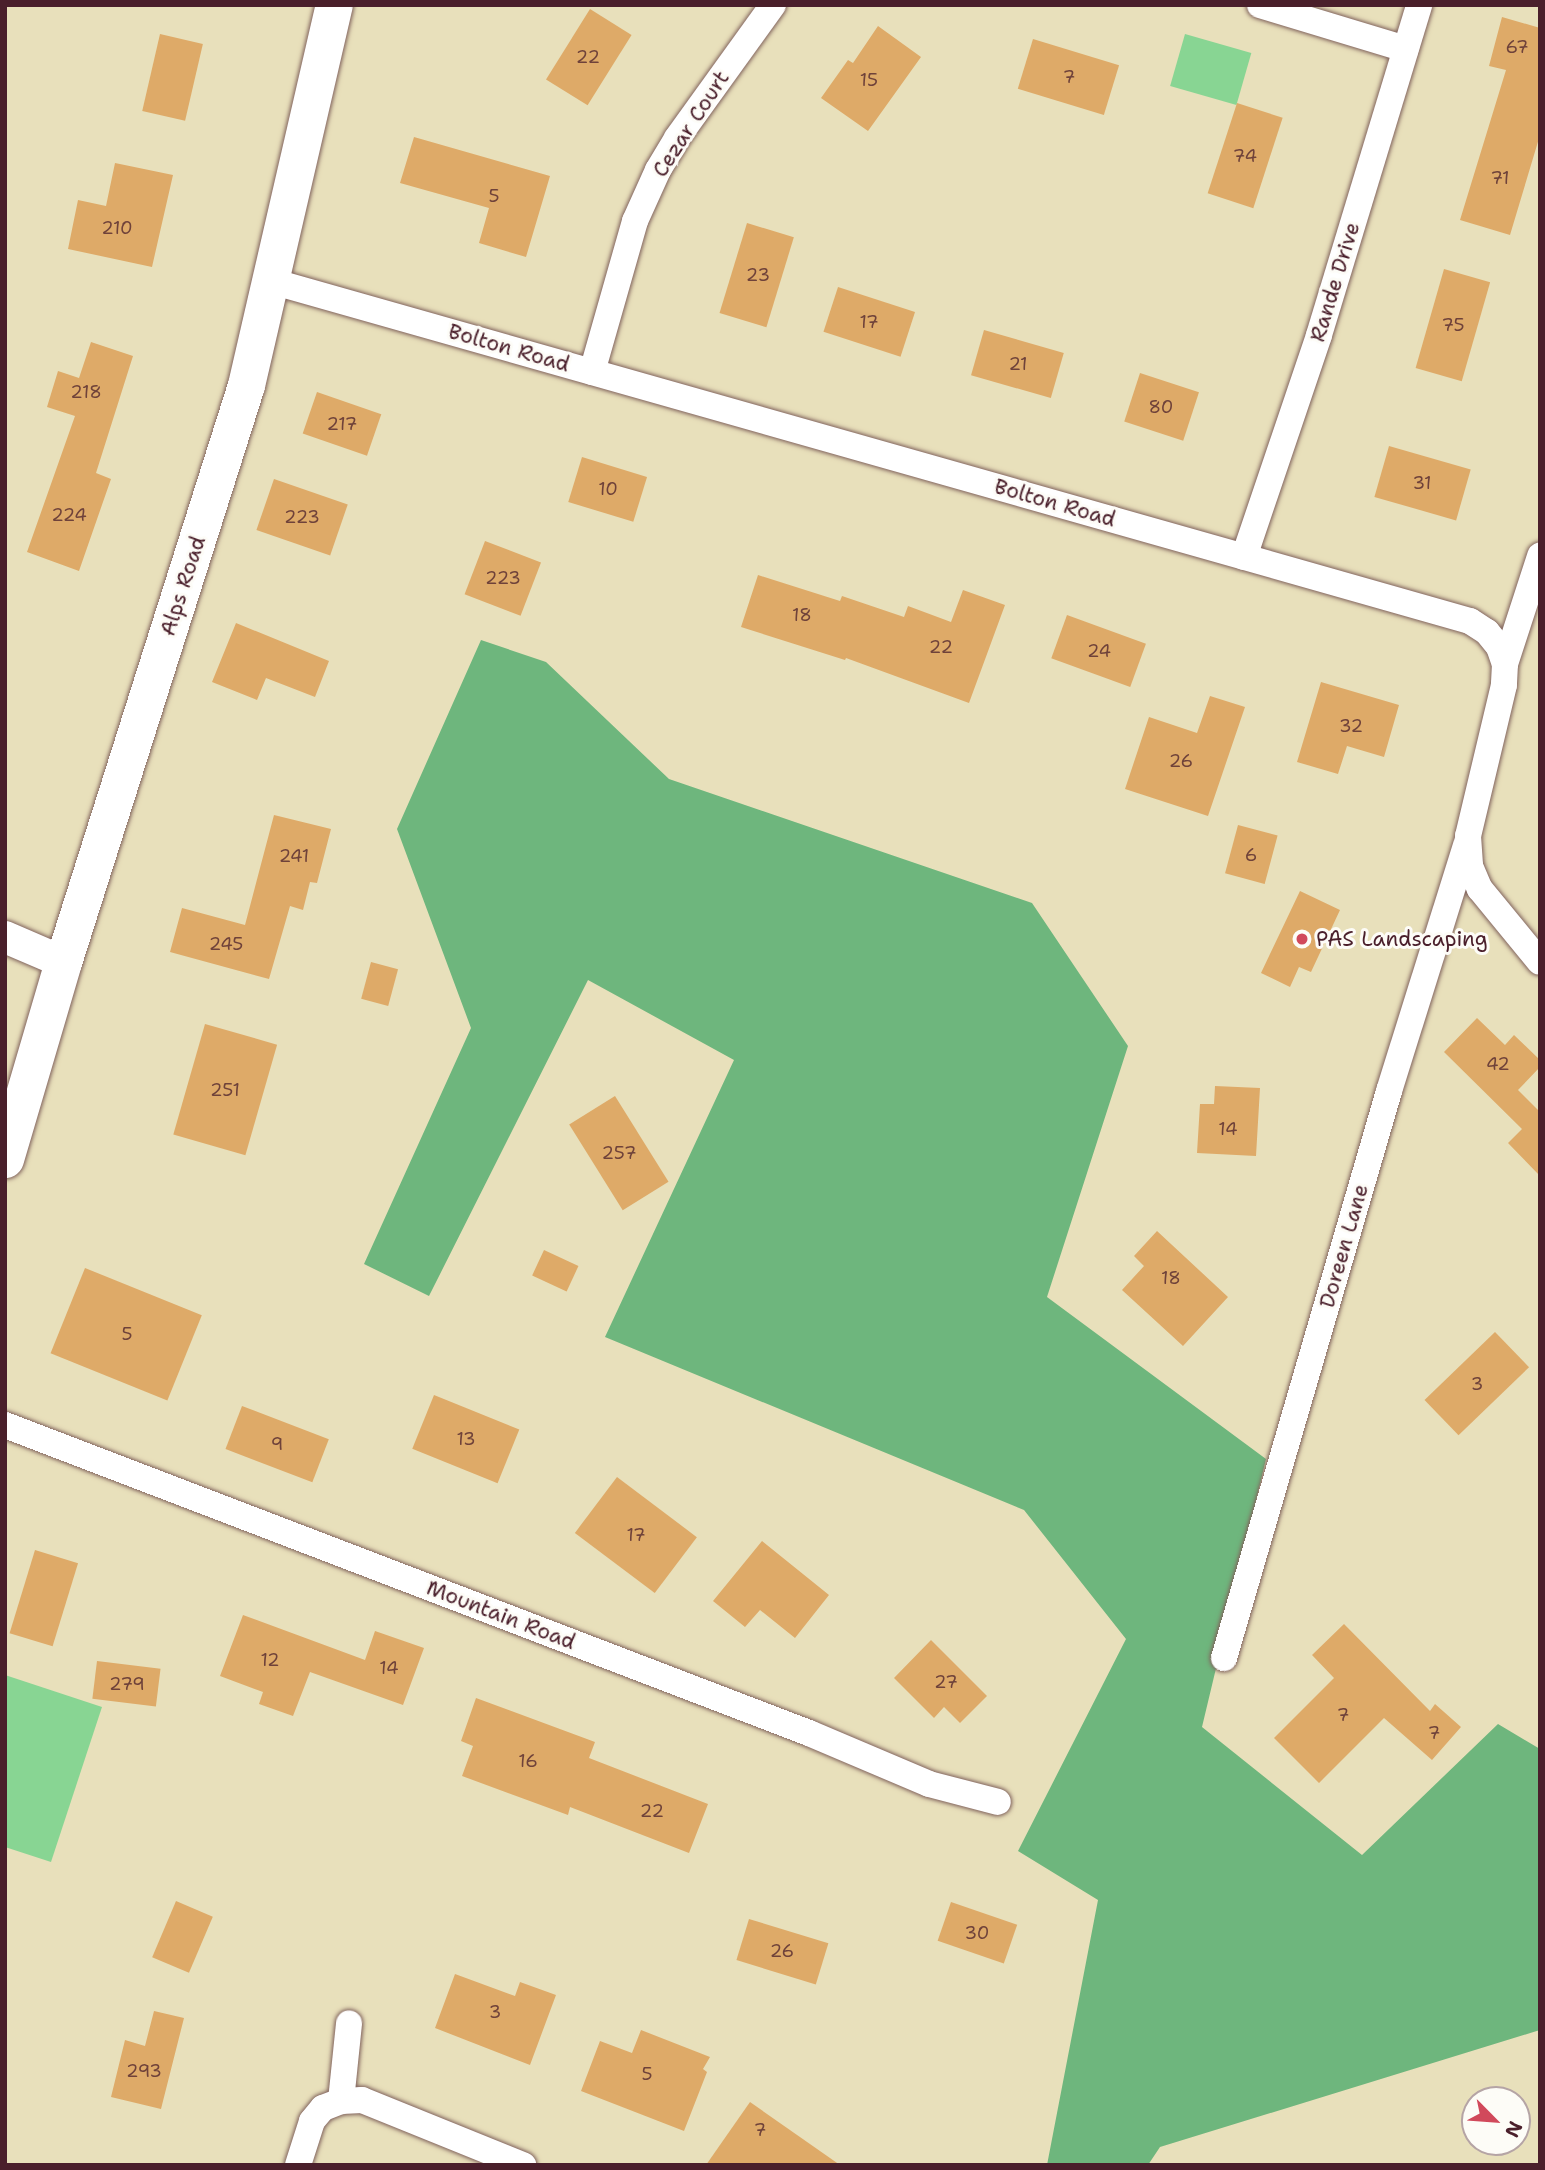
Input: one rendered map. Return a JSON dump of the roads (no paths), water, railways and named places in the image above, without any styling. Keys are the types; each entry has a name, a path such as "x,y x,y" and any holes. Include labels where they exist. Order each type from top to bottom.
{"main road":[{"name":"Alps Road","path":"5,1159 63,962 246,385 334,5"}],"street":[{"name":"Cezar Court","path":"592,372 635,222 658,170 677,138 773,5"},
{"path":"1260,5 1406,49"},
{"name":"Rande Drive","path":"1244,557 1319,335 1419,5"},
{"name":"Bolton Road","path":"271,281 1470,621 1487,632 1499,647 1504,664"},
{"path":"1540,556 1504,664 1504,685 1468,836 1469,866 1480,889 1540,962"},
{"name":"Doreen Lane","path":"1224,1658 1389,1091 1468,836"},
{"path":"5,937 63,962"},
{"name":"Mountain Road","path":"5,1425 809,1732 929,1784 998,1802"},
{"path":"341,2101 349,2023"},
{"path":"298,2165 312,2121 323,2108 341,2101 362,2100 523,2165"}],"place":[{"name":"PAS Landscaping","path":"1302,939"}]}
